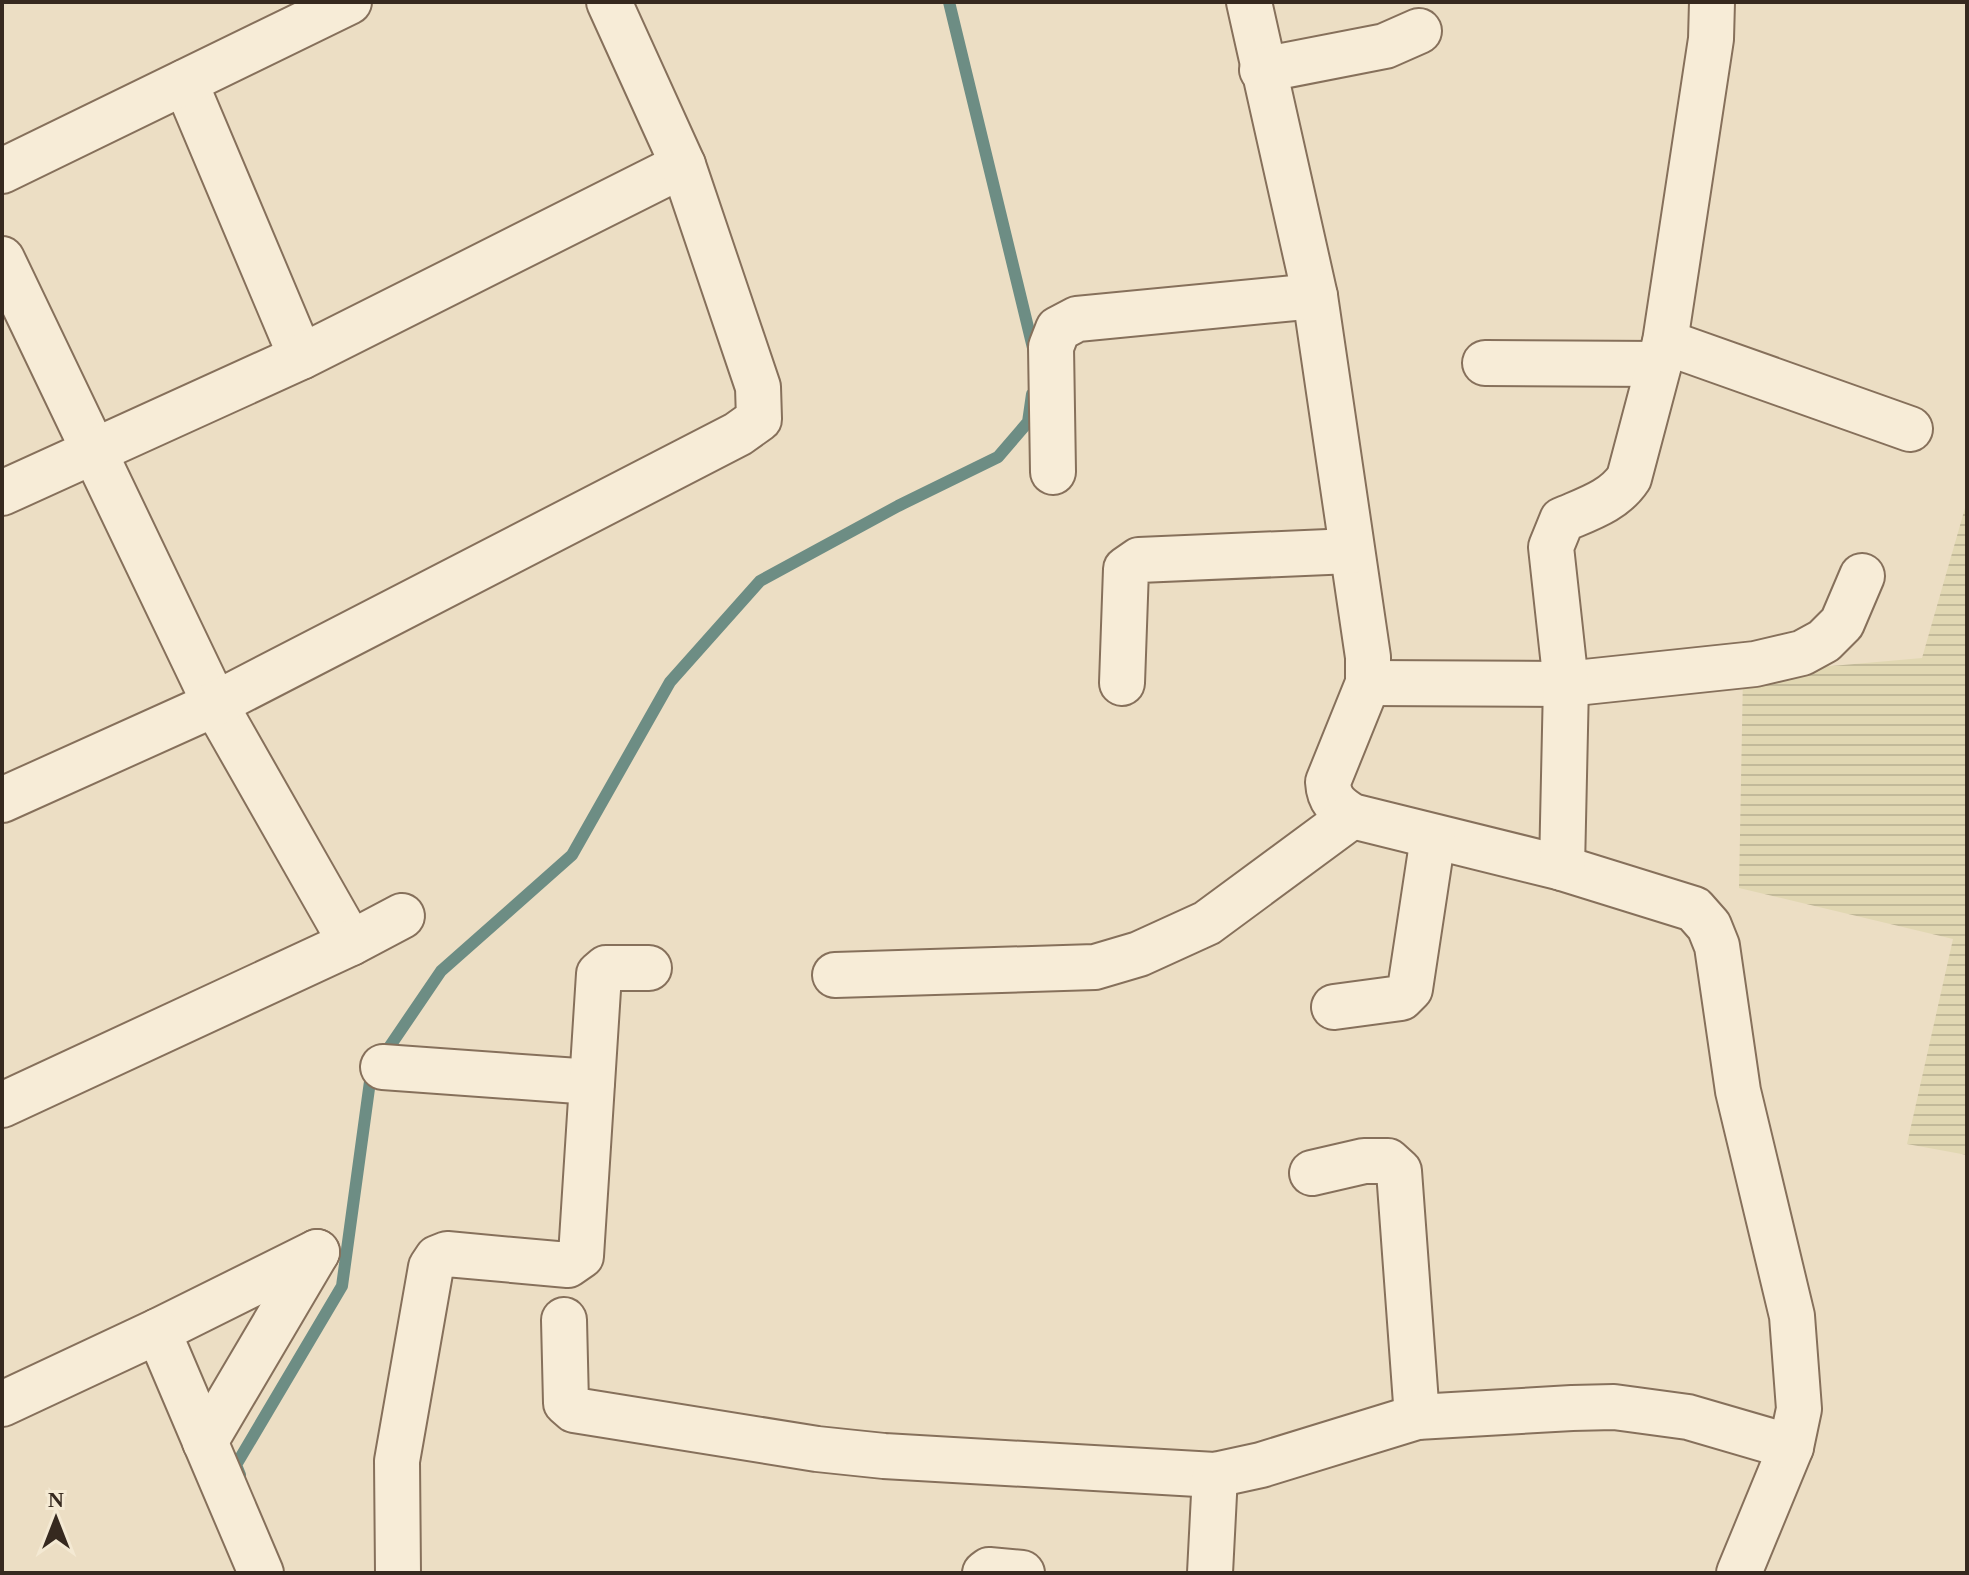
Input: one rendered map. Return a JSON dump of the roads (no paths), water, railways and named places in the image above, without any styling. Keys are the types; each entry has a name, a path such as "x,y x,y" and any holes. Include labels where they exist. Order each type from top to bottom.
{"street":[{"path":"2,171 349,2"},
{"path":"2,800 215,704 738,434 759,419 758,387 683,165 609,2"},
{"path":"1249,2 1315,296 1368,657 1368,683 1328,782 1329,793 1337,807 1352,816 1562,868 1694,909 1709,926 1717,946 1738,1091 1792,1316 1799,1409 1791,1447 1739,1573"},
{"path":"1562,868 1566,684 1551,547 1562,520 1606,500 1620,491 1629,478 1662,353 1711,39 1712,2"},
{"path":"1262,70 1385,46 1419,31"},
{"path":"185,82 301,357"},
{"path":"2,493 301,357 683,165"},
{"path":"2,259 215,704 351,943"},
{"path":"1053,472 1051,347 1058,329 1077,319 1315,296"},
{"path":"1485,363 1662,353 1910,429"},
{"path":"1122,683 1126,569 1139,560 1351,551"},
{"path":"1368,683 1566,684 1755,664 1802,653 1824,641 1842,623 1862,576"},
{"path":"835,975 1095,967 1139,954 1207,923 1352,816"},
{"path":"1334,1007 1401,998 1410,989 1433,837"},
{"path":"2,1105 351,943 402,916"},
{"path":"398,1573 397,1461 431,1267 437,1258 447,1254 568,1265 578,1261 599,974 606,968 649,968"},
{"path":"383,1067 592,1082"},
{"path":"1312,1173 1375,1161 1388,1161 1399,1171 1417,1417"},
{"path":"2,1404 317,1252 205,1442"},
{"path":"564,1320 566,1403 574,1410 817,1449 884,1456 1215,1475 1261,1465 1417,1417 1614,1407 1688,1417 1791,1447"},
{"path":"158,1331 261,1573"},
{"path":"1210,1573 1215,1475"},
{"path":"985,1573 989,1570 1022,1573"}],"waterway":[{"path":"949,2 1034,352"},
{"path":"240,1475 236,1465 342,1286 371,1074 441,971 572,855 670,682 760,581 898,506 998,457 1028,422 1032,394"}]}
